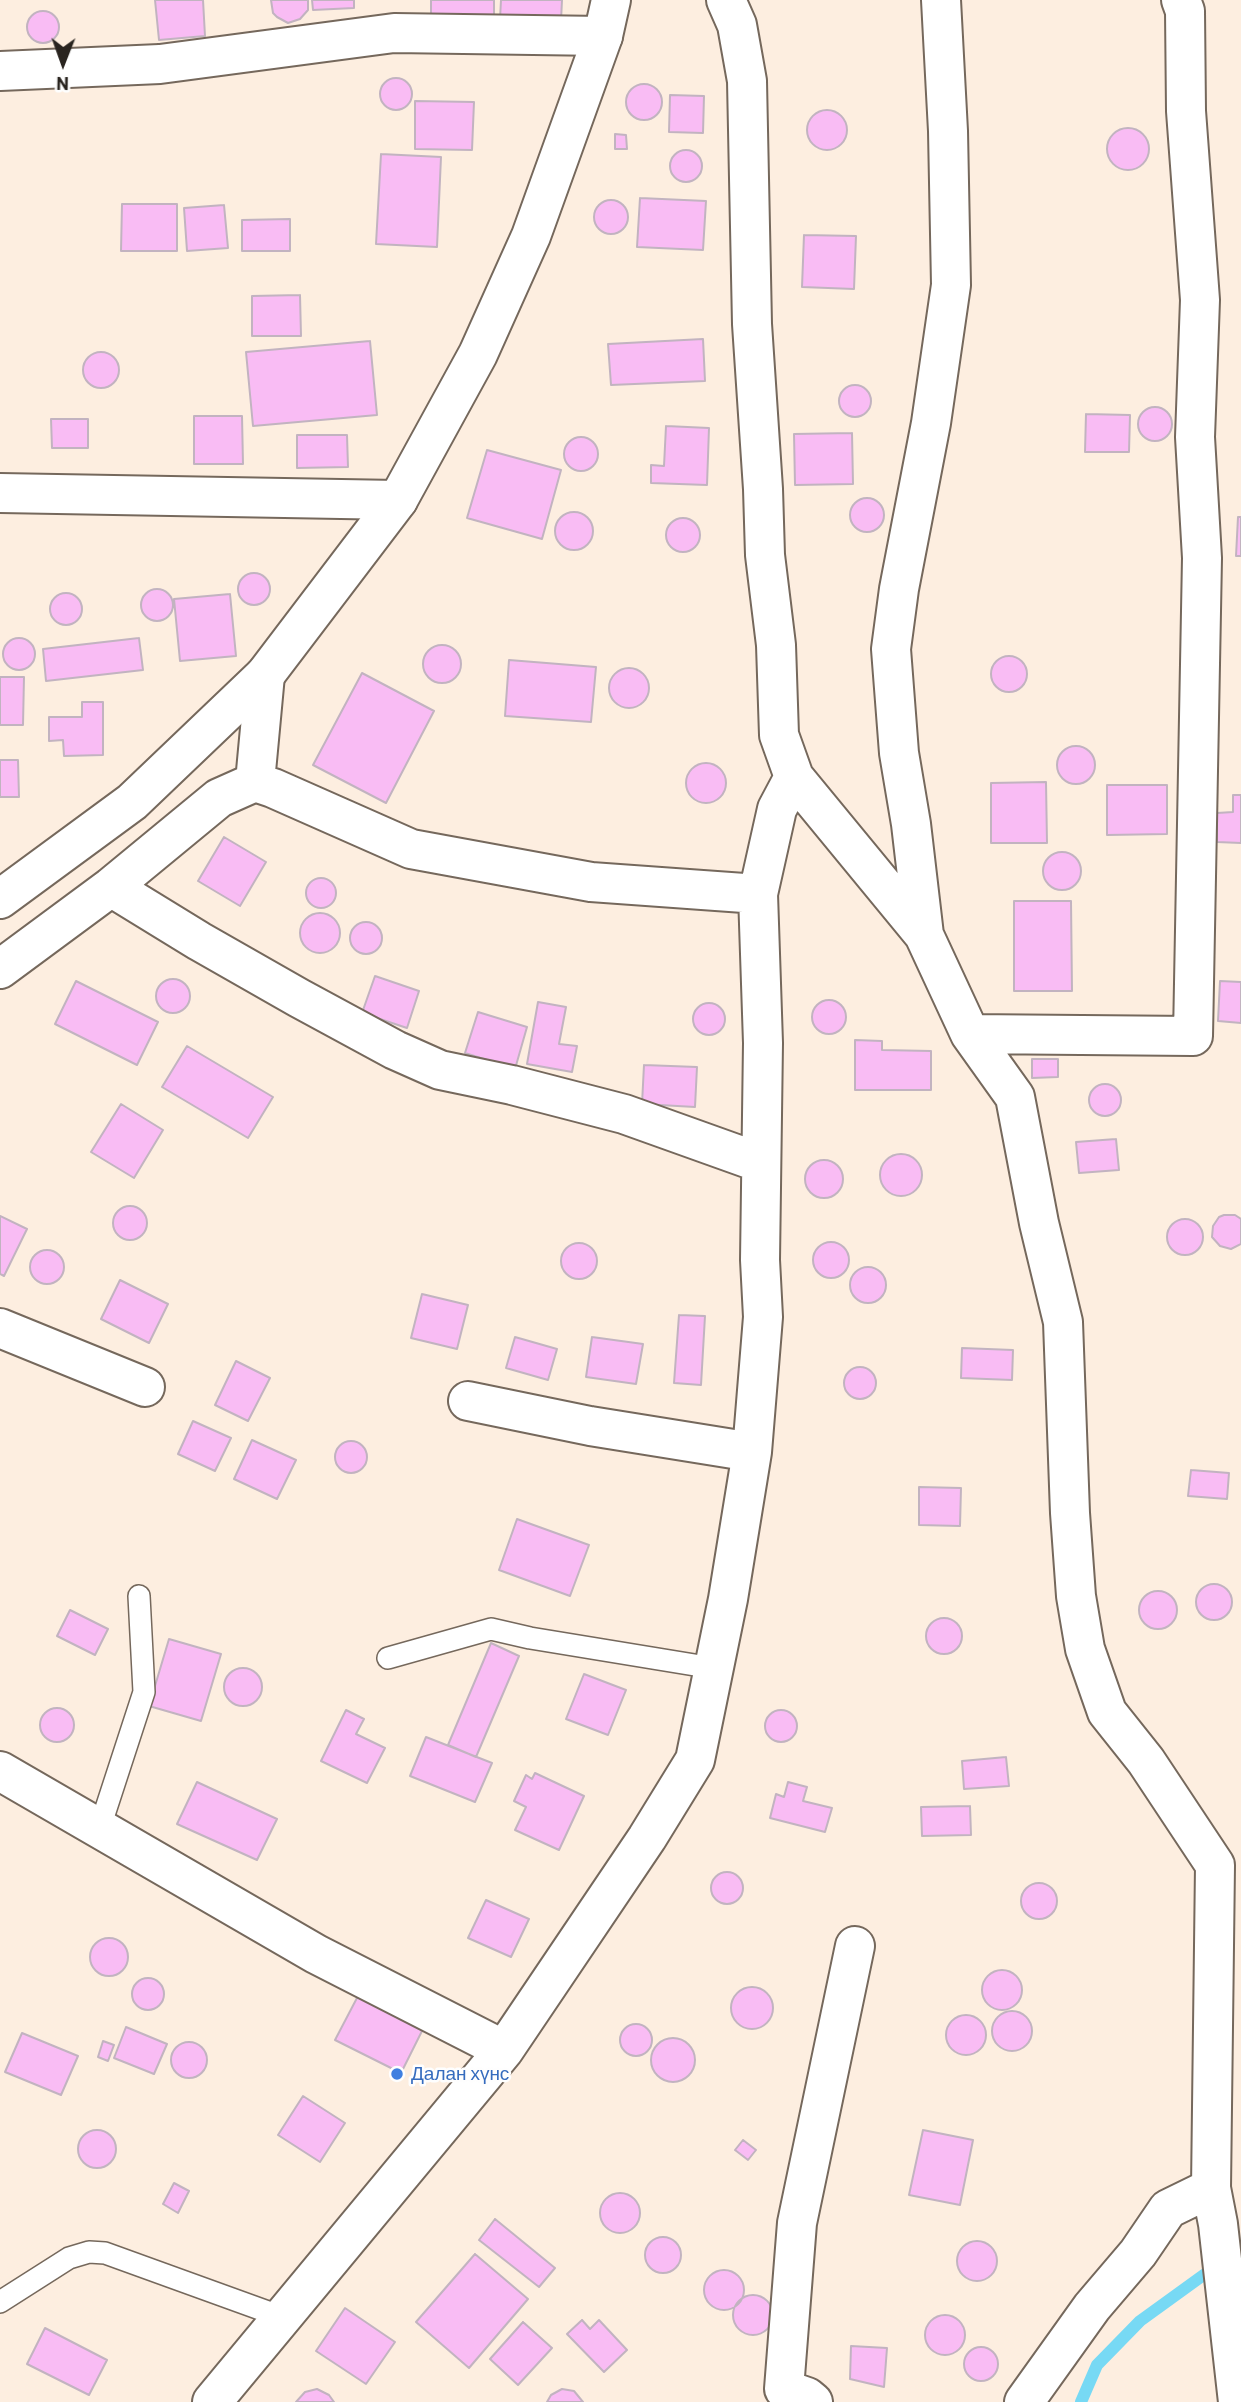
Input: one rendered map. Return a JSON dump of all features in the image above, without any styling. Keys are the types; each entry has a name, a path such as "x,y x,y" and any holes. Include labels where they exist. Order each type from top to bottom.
{"street":[{"path":"726,0 737,25 747,80 752,324 764,489 765,555 776,645 779,735 794,777 924,935 970,1034 1015,1097 1039,1223 1063,1322 1070,1513 1076,1596 1085,1648 1107,1712 1228,1862 1215,2206 1237,2402"},
{"path":"924,935 911,824 899,753 891,649 951,285 948,131 941,0"},
{"path":"970,1034 1192,1036 1202,558 1195,437 1200,300 1186,111 1185,11 1181,0"},
{"path":"0,71 160,64 394,33 607,18 531,236 478,354 398,500 265,675 132,802 0,899"},
{"path":"0,494 398,500"},
{"path":"255,782 265,675"},
{"path":"212,2402 504,2049 647,1838 695,1760 728,1599 752,1452 763,1317 760,1260 763,1043 758,894 776,809 794,777"},
{"path":"0,969 111,887 219,798 255,782 411,849 591,882 758,894"},
{"path":"111,887 299,998 394,1050 428,1065 624,1114 761,1163"},
{"path":"0,1328 145,1387"},
{"path":"468,1401 590,1426 752,1452"},
{"path":"0,1771 316,1954 504,2049"},
{"path":"813,2402 807,2397 784,2389 797,2223 855,1946"},
{"path":"1038,2392 1092,2307 1138,2253 1168,2209 1215,2206"}],"lane":[{"path":"100,1827 144,1692 139,1596"},
{"path":"388,1658 491,1629 713,1668"},
{"path":"0,2302 69,2258 89,2252 105,2253 282,2317"}],"building":[{"path":"155,0 203,0 205,36 159,40"},
{"path":"271,0 308,0 308,10 300,19 288,23 273,13"},
{"path":"312,0 354,0 354,8 313,10"},
{"path":"431,0 494,0 494,22 431,22"},
{"path":"501,0 562,0 561,21 500,19"},
{"path":"43,11 55,15 59,27 55,39 43,43 31,39 27,27 31,15"},
{"path":"396,78 407,83 412,94 407,105 396,110 385,105 380,94 385,83"},
{"path":"644,84 657,89 662,102 657,115 644,120 631,115 626,102 631,89"},
{"path":"670,95 704,96 703,133 669,132"},
{"path":"415,101 474,102 472,150 415,149"},
{"path":"827,110 841,116 847,130 841,144 827,150 813,144 807,130 813,116"},
{"path":"1128,128 1143,134 1149,149 1143,164 1128,170 1113,164 1107,149 1113,134"},
{"path":"615,134 626,135 627,149 615,149"},
{"path":"686,150 697,155 702,166 697,177 686,182 675,177 670,166 675,155"},
{"path":"381,154 441,157 437,247 376,244"},
{"path":"640,198 706,201 703,250 637,247"},
{"path":"611,200 623,205 628,217 623,229 611,234 599,229 594,217 599,205"},
{"path":"122,204 177,204 177,251 121,251"},
{"path":"224,205 228,248 187,251 184,208"},
{"path":"290,219 290,251 242,251 242,220"},
{"path":"804,235 856,236 854,289 802,287"},
{"path":"300,295 301,336 252,336 252,296"},
{"path":"703,339 705,381 611,385 608,344"},
{"path":"370,341 377,415 253,426 246,352"},
{"path":"101,352 114,357 119,370 114,383 101,388 88,383 83,370 88,357"},
{"path":"855,385 866,390 871,401 866,412 855,417 844,412 839,401 844,390"},
{"path":"1155,407 1167,412 1172,424 1167,436 1155,441 1143,436 1138,424 1143,412"},
{"path":"1086,414 1130,415 1129,452 1085,452"},
{"path":"194,416 242,416 243,464 194,464"},
{"path":"51,419 88,419 88,448 52,448"},
{"path":"666,426 709,428 707,485 651,483 651,465 664,466"},
{"path":"852,433 853,484 795,485 794,434"},
{"path":"297,435 347,435 348,467 297,468"},
{"path":"581,437 593,442 598,454 593,466 581,471 569,466 564,454 569,442"},
{"path":"487,450 561,470 542,539 467,518"},
{"path":"867,498 879,503 884,515 879,527 867,532 855,527 850,515 855,503"},
{"path":"574,512 588,517 593,531 588,545 574,550 560,545 555,531 560,517"},
{"path":"1238,517 1241,517 1241,556 1236,556"},
{"path":"683,518 695,523 700,535 695,547 683,552 671,547 666,535 671,523"},
{"path":"254,573 266,577 270,589 266,601 254,605 242,601 238,589 242,577"},
{"path":"157,589 168,594 173,605 168,616 157,621 146,616 141,605 146,594"},
{"path":"66,593 77,598 82,609 77,620 66,625 55,620 50,609 55,598"},
{"path":"230,594 236,656 180,661 174,599"},
{"path":"19,638 30,643 35,654 30,665 19,670 8,665 3,654 8,643"},
{"path":"139,638 143,670 46,681 43,649"},
{"path":"442,645 455,651 461,664 455,677 442,683 429,677 423,664 429,651"},
{"path":"1009,656 1021,662 1027,674 1021,686 1009,692 997,686 991,674 997,662"},
{"path":"509,660 596,667 591,722 505,716"},
{"path":"629,668 637,669 643,674 648,680 648,696 643,702 637,707 629,708 621,707 615,702 610,696 609,688 610,680 615,674 621,669"},
{"path":"362,673 434,711 386,803 313,765"},
{"path":"0,677 24,677 23,725 0,725"},
{"path":"82,702 103,702 103,755 64,756 63,740 49,741 49,717 82,717"},
{"path":"1076,746 1089,752 1095,765 1089,778 1076,784 1063,778 1057,765 1063,752"},
{"path":"0,760 18,760 19,797 0,797"},
{"path":"706,763 720,769 726,783 720,797 706,803 692,797 686,783 692,769"},
{"path":"1046,782 1047,843 991,843 991,783"},
{"path":"1107,785 1167,785 1167,834 1107,835"},
{"path":"1233,795 1241,795 1241,843 1217,842 1217,813 1233,812"},
{"path":"224,837 266,862 240,906 198,881"},
{"path":"1062,852 1076,857 1081,871 1076,885 1062,890 1048,885 1043,871 1048,857"},
{"path":"321,878 332,882 336,893 332,904 321,908 310,904 306,893 310,882"},
{"path":"1014,901 1071,901 1072,991 1014,991"},
{"path":"320,913 328,914 334,919 339,925 339,941 334,947 328,952 320,953 312,952 306,947 301,941 300,933 301,925 306,919 312,914"},
{"path":"366,922 378,926 382,938 378,950 366,954 354,950 350,938 354,926"},
{"path":"375,976 419,991 407,1028 362,1013"},
{"path":"173,979 185,984 190,996 185,1008 173,1013 161,1008 156,996 161,984"},
{"path":"76,981 158,1022 137,1065 55,1024"},
{"path":"1220,981 1241,982 1241,1023 1218,1021"},
{"path":"829,1000 841,1005 846,1017 841,1029 829,1034 817,1029 812,1017 817,1005"},
{"path":"538,1002 566,1007 559,1044 577,1046 572,1072 527,1064"},
{"path":"709,1003 720,1008 725,1019 720,1030 709,1035 698,1030 693,1019 698,1008"},
{"path":"478,1012 527,1027 515,1069 465,1053"},
{"path":"855,1040 882,1041 882,1050 931,1051 931,1090 855,1090"},
{"path":"187,1046 273,1097 248,1138 162,1087"},
{"path":"1032,1059 1058,1059 1058,1077 1032,1078"},
{"path":"644,1065 697,1067 695,1107 642,1104"},
{"path":"1105,1084 1117,1088 1121,1100 1117,1112 1105,1116 1093,1112 1089,1100 1093,1088"},
{"path":"121,1104 163,1130 134,1178 91,1152"},
{"path":"1116,1139 1119,1170 1079,1173 1076,1142"},
{"path":"901,1154 916,1160 922,1175 916,1190 901,1196 886,1190 880,1175 886,1160"},
{"path":"824,1160 837,1166 843,1179 837,1192 824,1198 811,1192 805,1179 811,1166"},
{"path":"130,1206 142,1211 147,1223 142,1235 130,1240 118,1235 113,1223 118,1211"},
{"path":"1235,1215 1241,1219 1241,1244 1231,1249 1220,1246 1212,1237 1213,1226 1219,1217"},
{"path":"0,1216 27,1229 4,1276 0,1274"},
{"path":"1185,1219 1198,1224 1203,1237 1198,1250 1185,1255 1172,1250 1167,1237 1172,1224"},
{"path":"831,1242 844,1247 849,1260 844,1273 831,1278 818,1273 813,1260 818,1247"},
{"path":"579,1243 592,1248 597,1261 592,1274 579,1279 566,1274 561,1261 566,1248"},
{"path":"47,1250 59,1255 64,1267 59,1279 47,1284 35,1279 30,1267 35,1255"},
{"path":"868,1267 881,1272 886,1285 881,1298 868,1303 855,1298 850,1285 855,1272"},
{"path":"120,1280 168,1304 149,1343 101,1319"},
{"path":"422,1294 468,1305 457,1349 411,1338"},
{"path":"679,1315 705,1316 701,1385 674,1383"},
{"path":"515,1337 557,1349 548,1380 506,1368"},
{"path":"592,1337 643,1344 636,1384 586,1377"},
{"path":"962,1348 1013,1350 1012,1380 961,1378"},
{"path":"236,1361 270,1378 248,1421 215,1405"},
{"path":"860,1367 871,1372 876,1383 871,1394 860,1399 849,1394 844,1383 849,1372"},
{"path":"193,1421 231,1438 215,1471 178,1454"},
{"path":"252,1440 296,1460 277,1499 234,1479"},
{"path":"351,1441 363,1445 367,1457 363,1469 351,1473 339,1469 335,1457 339,1445"},
{"path":"1191,1470 1229,1473 1227,1499 1188,1496"},
{"path":"919,1487 961,1488 960,1526 919,1525"},
{"path":"517,1519 589,1545 570,1596 499,1570"},
{"path":"1214,1584 1227,1589 1232,1602 1227,1615 1214,1620 1201,1615 1196,1602 1201,1589"},
{"path":"1158,1591 1171,1597 1177,1610 1171,1623 1158,1629 1145,1623 1139,1610 1145,1597"},
{"path":"70,1610 108,1629 95,1655 57,1636"},
{"path":"944,1618 957,1623 962,1636 957,1649 944,1654 931,1649 926,1636 931,1623"},
{"path":"169,1639 221,1654 201,1721 149,1706"},
{"path":"491,1643 519,1656 476,1757 448,1745"},
{"path":"243,1668 257,1673 262,1687 257,1701 243,1706 229,1701 224,1687 229,1673"},
{"path":"584,1674 626,1690 608,1735 566,1719"},
{"path":"57,1708 69,1713 74,1725 69,1737 57,1742 45,1737 40,1725 45,1713"},
{"path":"346,1710 364,1719 356,1734 385,1748 367,1783 321,1761"},
{"path":"781,1710 792,1715 797,1726 792,1737 781,1742 770,1737 765,1726 770,1715"},
{"path":"426,1737 492,1763 475,1802 410,1776"},
{"path":"1006,1757 1009,1786 964,1789 962,1761"},
{"path":"535,1773 584,1796 559,1850 515,1830 526,1807 514,1801 526,1775 532,1779"},
{"path":"197,1782 277,1819 257,1860 177,1824"},
{"path":"788,1782 807,1787 803,1801 832,1808 825,1832 770,1818 776,1794 784,1797"},
{"path":"970,1806 971,1835 922,1836 921,1807"},
{"path":"727,1872 738,1877 743,1888 738,1899 727,1904 716,1899 711,1888 716,1877"},
{"path":"1039,1883 1052,1888 1057,1901 1052,1914 1039,1919 1026,1914 1021,1901 1026,1888"},
{"path":"486,1900 529,1919 511,1957 468,1938"},
{"path":"109,1938 123,1943 128,1957 123,1971 109,1976 95,1971 90,1957 95,1943"},
{"path":"1002,1970 1016,1976 1022,1990 1016,2004 1002,2010 988,2004 982,1990 988,1976"},
{"path":"148,1978 159,1983 164,1994 159,2005 148,2010 137,2005 132,1994 137,1983"},
{"path":"752,1987 767,1993 773,2008 767,2023 752,2029 737,2023 731,2008 737,1993"},
{"path":"358,1996 423,2029 401,2073 335,2040"},
{"path":"1012,2011 1020,2012 1026,2017 1031,2023 1031,2039 1026,2045 1020,2050 1012,2051 1004,2050 998,2045 993,2039 992,2031 993,2023 998,2017 1004,2012"},
{"path":"966,2015 974,2016 980,2021 985,2027 985,2043 980,2049 974,2054 966,2055 958,2054 952,2049 947,2043 946,2035 947,2027 952,2021 958,2016"},
{"path":"636,2024 647,2029 652,2040 647,2051 636,2056 625,2051 620,2040 625,2029"},
{"path":"126,2027 167,2044 154,2074 114,2058"},
{"path":"22,2033 78,2056 61,2095 5,2072"},
{"path":"673,2038 688,2045 695,2060 688,2075 673,2082 658,2075 651,2060 658,2045"},
{"path":"103,2041 114,2045 108,2061 98,2057"},
{"path":"189,2042 202,2047 207,2060 202,2073 189,2078 176,2073 171,2060 176,2047"},
{"path":"303,2096 345,2123 320,2162 278,2135"},
{"path":"97,2130 111,2135 116,2149 111,2163 97,2168 83,2163 78,2149 83,2135"},
{"path":"923,2130 973,2140 960,2205 909,2195"},
{"path":"743,2140 756,2150 748,2160 735,2150"},
{"path":"174,2183 189,2191 178,2213 163,2204"},
{"path":"620,2193 634,2199 640,2213 634,2227 620,2233 606,2227 600,2213 606,2199"},
{"path":"495,2219 555,2268 539,2287 479,2240"},
{"path":"663,2237 676,2242 681,2255 676,2268 663,2273 650,2268 645,2255 650,2242"},
{"path":"977,2241 991,2247 997,2261 991,2275 977,2281 963,2275 957,2261 963,2247"},
{"path":"475,2254 528,2299 469,2368 416,2322"},
{"path":"724,2270 738,2276 744,2290 738,2304 724,2310 710,2304 704,2290 710,2276"},
{"path":"753,2295 761,2296 767,2301 772,2307 772,2323 767,2329 761,2334 753,2335 745,2334 739,2329 734,2323 733,2315 734,2307 739,2301 745,2296"},
{"path":"345,2308 395,2342 366,2384 316,2351"},
{"path":"945,2315 953,2316 959,2321 964,2327 964,2343 959,2349 953,2354 945,2355 937,2354 931,2349 926,2343 925,2335 926,2327 931,2321 937,2316"},
{"path":"582,2320 590,2329 599,2320 627,2350 604,2372 567,2334"},
{"path":"523,2322 552,2348 518,2385 490,2359"},
{"path":"45,2328 107,2360 89,2395 27,2364"},
{"path":"851,2346 887,2348 884,2387 850,2379"},
{"path":"981,2347 993,2352 998,2364 993,2376 981,2381 969,2376 964,2364 969,2352"},
{"path":"317,2389 329,2395 334,2402 296,2402 305,2392"},
{"path":"562,2389 574,2391 583,2402 547,2402 551,2395"}],"waterway":[{"path":"1081,2402 1097,2365 1140,2321 1216,2266"}],"place":[{"name":"Далан хүнс","path":"397,2074"}]}
